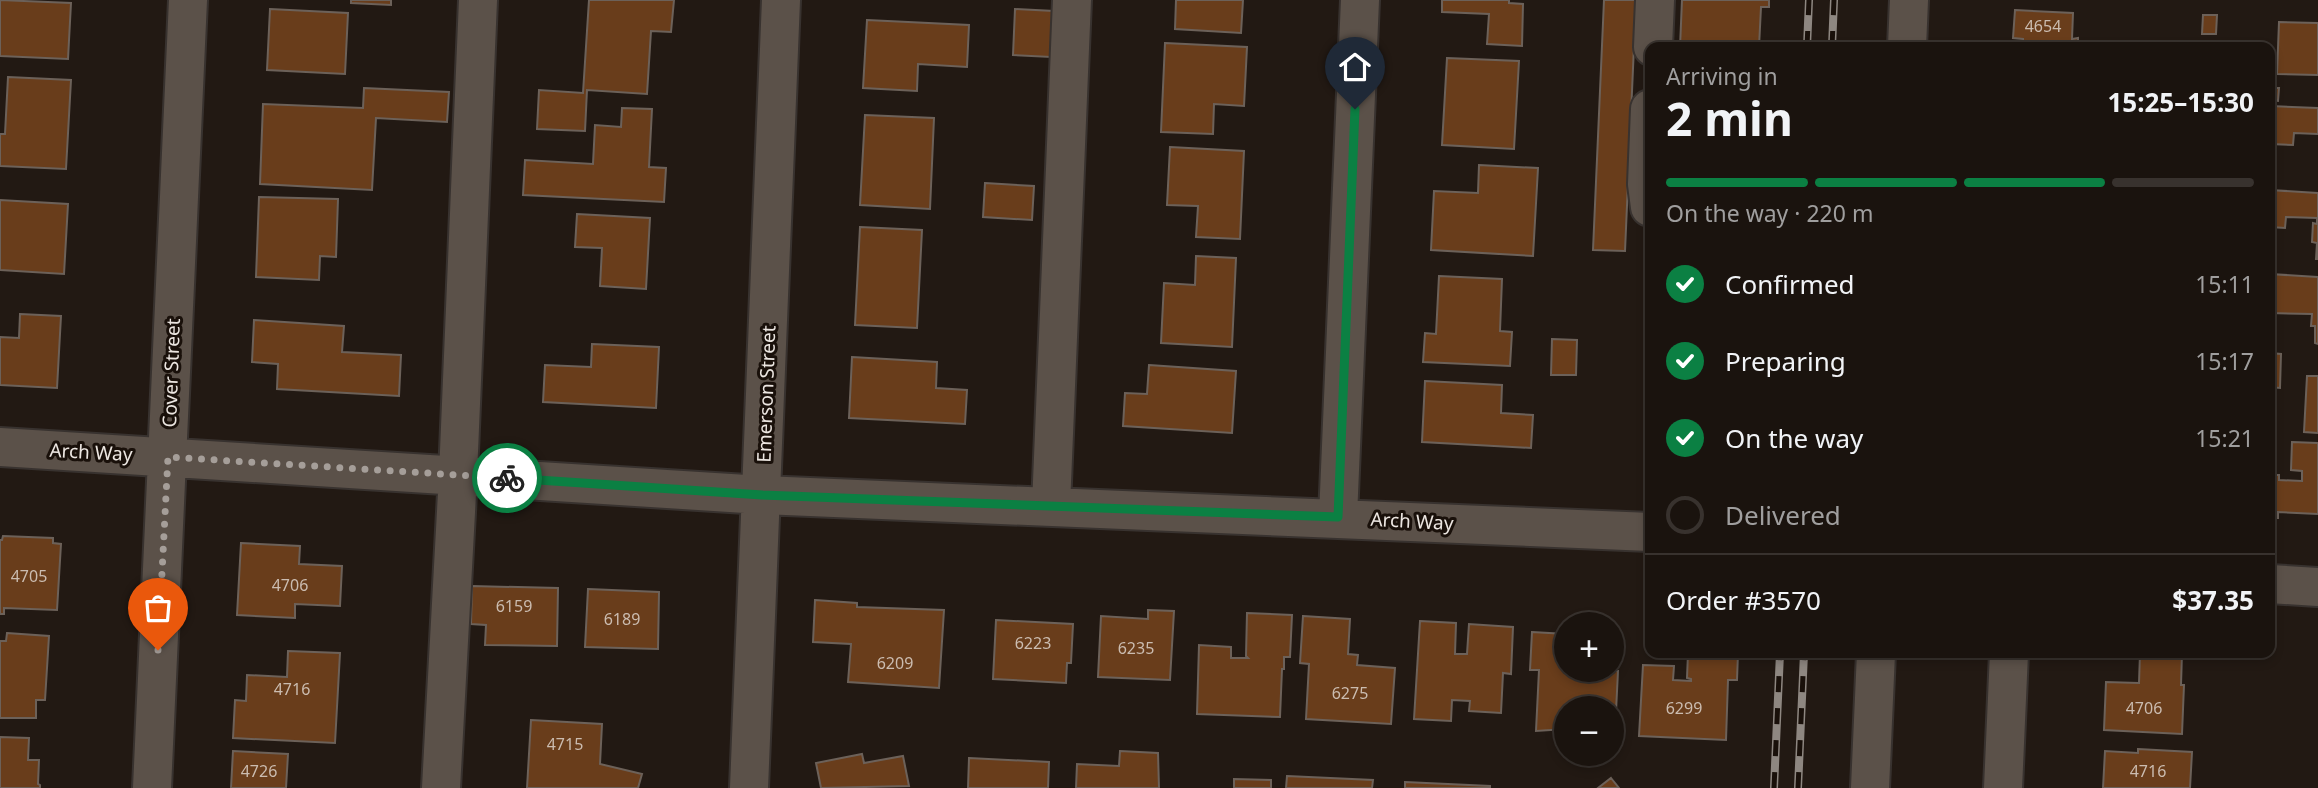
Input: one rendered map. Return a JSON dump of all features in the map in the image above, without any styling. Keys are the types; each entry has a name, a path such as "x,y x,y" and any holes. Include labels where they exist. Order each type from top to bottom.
{"street":[{"name":"Cover Street","path":"152,788 188,0"},
{"path":"441,788 458,475 478,0"},
{"name":"Emerson Street","path":"749,788 781,0"},
{"path":"1051,506 1072,0"},
{"path":"1338,517 1360,0"},
{"path":"1653,42 1655,0"},
{"path":"1907,42 1909,0"},
{"name":"Arch Way","path":"0,447 762,495 1645,532"},
{"path":"2275,584 2318,587"},
{"path":"1870,788 1876,658"},
{"path":"2003,788 2009,658"}],"building":[{"path":"0,0 71,3 68,59 0,56"},
{"path":"351,0 391,0 391,5 351,3"},
{"path":"589,0 674,0 671,32 651,31 647,94 587,90 585,131 537,129 539,90 583,93"},
{"path":"1176,0 1243,0 1241,33 1175,29"},
{"path":"1442,0 1509,0 1509,3 1523,4 1522,46 1487,44 1489,14 1442,12"},
{"path":"1604,0 1636,0 1625,251 1593,250"},
{"path":"1682,0 1769,0 1769,7 1761,7 1759,42 1680,42"},
{"path":"270,9 348,13 345,74 267,70"},
{"path":"1015,9 1054,11 1051,57 1013,55"},
{"path":"2015,10 2073,13 2072,39 2078,38 2078,42 2023,42 2023,39 2013,38"},
{"path":"2203,15 2217,15 2216,34 2202,34"},
{"path":"867,20 969,25 967,67 918,64 917,91 863,88"},
{"path":"2279,22 2318,23 2318,75 2277,74"},
{"path":"1165,43 1247,47 1244,106 1214,104 1213,134 1161,132"},
{"path":"1447,58 1519,61 1514,149 1442,145"},
{"path":"8,77 71,80 66,169 0,166 0,134 5,134"},
{"path":"364,88 449,92 447,122 376,118 372,190 260,184 263,104 363,108"},
{"path":"2275,88 2279,88 2278,101 2275,101"},
{"path":"2275,106 2318,108 2318,134 2294,133 2293,145 2275,144"},
{"path":"622,108 652,109 649,167 666,168 664,202 523,195 525,160 593,164 595,125 621,127"},
{"path":"865,115 934,118 930,209 860,205"},
{"path":"1170,147 1244,151 1240,239 1196,237 1198,206 1167,205"},
{"path":"1479,165 1538,168 1533,256 1431,250 1434,191 1478,193"},
{"path":"985,183 1034,186 1032,220 983,217"},
{"path":"2275,190 2318,193 2318,259 2317,243 2312,242 2313,223 2317,224 2317,218 2286,217 2285,228 2275,227"},
{"path":"259,197 338,199 336,257 320,256 319,280 256,277"},
{"path":"0,200 68,204 64,274 0,270"},
{"path":"577,214 650,218 646,289 600,286 602,248 575,247"},
{"path":"860,227 922,230 917,328 855,325"},
{"path":"1196,256 1236,258 1232,347 1161,343 1164,283 1195,285"},
{"path":"2275,274 2318,277 2318,344 2315,343 2315,326 2311,326 2312,314 2275,313"},
{"path":"1439,276 1502,279 1500,331 1512,332 1510,366 1423,362 1425,333 1436,334"},
{"path":"20,314 61,316 57,388 0,385 0,337 19,338"},
{"path":"254,320 344,326 342,352 401,355 399,396 277,389 278,364 252,362"},
{"path":"1552,339 1577,340 1576,375 1551,375"},
{"path":"592,344 659,347 656,408 543,402 545,365 591,367"},
{"path":"2275,353 2281,354 2280,388 2275,388"},
{"path":"852,357 937,362 936,388 967,390 965,424 849,418"},
{"path":"1149,365 1236,371 1232,433 1123,426 1125,393 1147,394"},
{"path":"2307,376 2318,376 2318,433 2304,432"},
{"path":"1425,381 1502,385 1501,413 1533,415 1531,448 1422,442"},
{"path":"2292,442 2318,443 2318,514 2278,512 2278,518 2275,518 2275,475 2279,475 2279,480 2302,481 2302,471 2291,470"},
{"path":"3,536 53,538 53,543 61,544 57,610 4,608 4,614 0,614 0,540"},
{"path":"241,543 300,546 299,564 342,566 340,606 295,604 295,618 237,615"},
{"path":"472,586 558,588 557,646 485,645 486,625 471,624"},
{"path":"588,589 659,592 658,649 585,647"},
{"path":"815,600 857,603 857,607 944,610 939,688 848,682 851,644 813,642"},
{"path":"1148,610 1174,611 1170,680 1098,677 1101,616 1148,619"},
{"path":"1247,613 1292,615 1290,657 1284,657 1282,669 1280,717 1197,714 1199,645 1231,647 1231,658 1248,658"},
{"path":"1303,616 1350,619 1348,654 1358,655 1357,665 1395,668 1391,724 1306,719 1309,664 1300,663"},
{"path":"996,620 1073,624 1071,663 1067,663 1066,683 993,679"},
{"path":"1420,621 1456,623 1455,654 1467,654 1469,624 1513,627 1511,674 1503,673 1501,713 1469,711 1470,701 1452,700 1451,721 1414,719"},
{"path":"1532,632 1554,633 1554,682 1617,682 1617,696 1554,696 1554,730 1536,731 1539,670 1530,670"},
{"path":"7,633 49,636 45,700 36,700 36,718 0,718 0,641 6,641"},
{"path":"288,651 340,653 335,743 233,738 235,700 246,701 247,675 287,677"},
{"path":"1688,658 1738,658 1737,680 1728,680 1726,740 1639,736 1643,665 1674,666 1673,680 1691,681 1687,678"},
{"path":"2140,658 2182,658 2181,685 2184,685 2182,734 2104,730 2106,682 2139,683"},
{"path":"531,720 602,724 600,764 642,774 638,788 527,788"},
{"path":"0,737 29,738 28,760 39,760 40,788 0,788"},
{"path":"2138,749 2192,752 2190,788 2103,788 2105,751 2138,753"},
{"path":"233,751 288,754 286,788 231,788"},
{"path":"1120,751 1158,753 1159,788 1076,788 1077,764 1119,766"},
{"path":"862,754 864,763 903,756 909,786 821,788 816,763"},
{"path":"969,758 1049,762 1048,788 968,788"},
{"path":"1287,776 1373,780 1372,788 1286,788"},
{"path":"1611,778 1619,788 1598,788"},
{"path":"1234,779 1271,780 1271,788 1234,788"},
{"path":"1405,782 1490,786 1490,788 1405,788"}],"railway":[{"path":"1807,42 1809,0"},
{"path":"1832,42 1834,0"},
{"path":"1774,788 1780,658"},
{"path":"1798,788 1804,658"}],"way so far":[{"path":"158,650 168,457 507,478"}],"route":[{"path":"507,478 762,495 1338,517 1355,109"}]}
